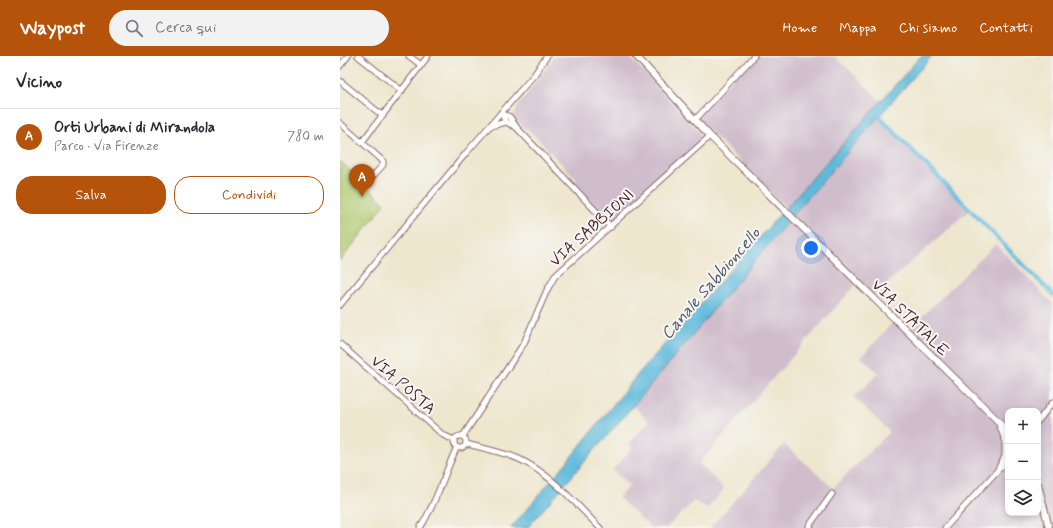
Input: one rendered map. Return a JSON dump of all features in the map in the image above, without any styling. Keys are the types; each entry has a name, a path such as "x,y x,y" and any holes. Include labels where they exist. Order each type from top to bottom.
{"main road":[{"name":"VIA STATALE","path":"636,56 710,136 1005,429"},
{"path":"1041,496 1049,528"}],"street":[{"path":"340,66 348,56"},
{"path":"358,56 402,91"},
{"path":"409,56 421,65"},
{"path":"362,142 428,56"},
{"path":"340,305 534,75 547,56"},
{"path":"695,120 754,56"},
{"path":"340,81 383,116"},
{"path":"512,101 510,117 516,128 611,227"},
{"path":"501,113 510,117"},
{"path":"501,113 506,122 516,128"},
{"path":"490,126 506,122"},
{"path":"340,123 383,162 383,165 372,177"},
{"name":"VIA SABBIONI","path":"463,436 524,343 552,280 710,136"},
{"name":"VIA POSTA","path":"340,344 443,435 454,440"},
{"path":"1041,417 1053,402"},
{"path":"998,421 1005,426"},
{"path":"998,421 1006,444"},
{"path":"420,528 433,504 456,447 454,440 456,436 463,436 466,444"},
{"path":"456,447 461,448 466,444"},
{"path":"466,444 517,458 529,464 562,489 600,528"},
{"path":"997,471 1005,457"},
{"path":"945,528 997,471 1005,464"},
{"path":"811,528 809,526 832,494"}],"shaded area":[{"path":"555,56 629,56 699,132 700,138 698,143 612,224 573,184 577,180 527,128 525,129 520,123 519,124 514,116 518,106"},
{"path":"754,56 835,56 881,101 786,208 696,117"},
{"path":"878,117 971,209 873,296 858,282 699,463 724,489 708,508 694,501 666,528 651,528 618,497 630,486 612,471 633,447 629,443 649,421 633,406 799,208"},
{"path":"996,244 1053,304 1053,528 710,528 784,444 833,488 890,432 854,397 879,373 861,357 895,320 907,331"}],"green space":[{"path":"340,161 385,204 340,261"}],"water":[{"path":"921,56 932,56 799,208 633,406 527,528 511,528 639,373"}],"waterway":[{"path":"877,114 1053,295"}],"place":[{"name":"Orti Urbani di Mirandola","path":"362,197"}],"water label":[{"name":"Canale Sabbioncello","path":"710,283"}]}
